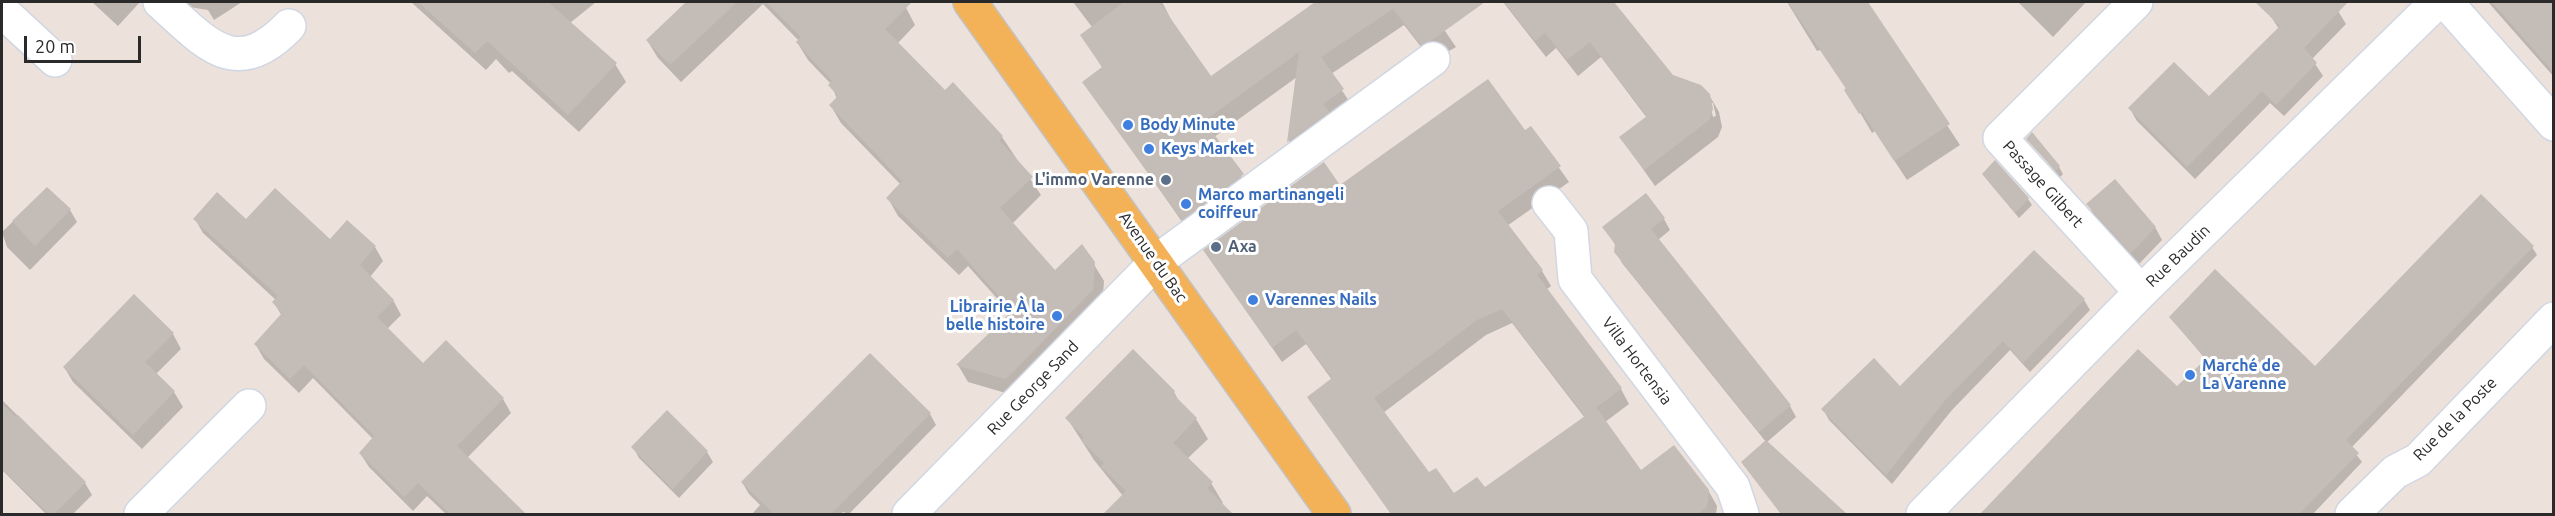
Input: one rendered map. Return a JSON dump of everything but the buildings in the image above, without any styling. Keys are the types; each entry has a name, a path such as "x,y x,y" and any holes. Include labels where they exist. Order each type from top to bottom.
{"main road":[{"name":"Avenue du Bac","path":"970,2 1334,514"}],"street":[{"path":"160,2 198,36 219,50 236,55 255,52 275,41 289,27"},
{"name":"Passage Gilbert","path":"2136,2 2000,138 2141,292"},
{"name":"Rue Baudin","path":"1923,514 2141,292 2437,2"},
{"path":"2446,2 2553,124"},
{"path":"2,11 55,60"},
{"name":"Rue George Sand","path":"909,514 1156,261 1432,59"},
{"name":"Villa Hortensia","path":"1549,203 1572,231 1575,279 1733,488 1742,514"},
{"name":"Rue de la Poste","path":"2352,514 2395,472 2418,459 2553,319"},
{"path":"141,514 249,406"}],"place":[{"name":"Body Minute","path":"1128,125"},
{"name":"Keys Market","path":"1149,149"},
{"name":"L'immo Varenne","path":"1166,180"},
{"name":"Marco martinangeli coiffeur","path":"1186,204"},
{"name":"Axa","path":"1216,247"},
{"name":"Varennes Nails","path":"1253,300"},
{"name":"Librairie À la belle histoire","path":"1057,316"},
{"name":"Marché de La Varenne","path":"2190,375"}]}
